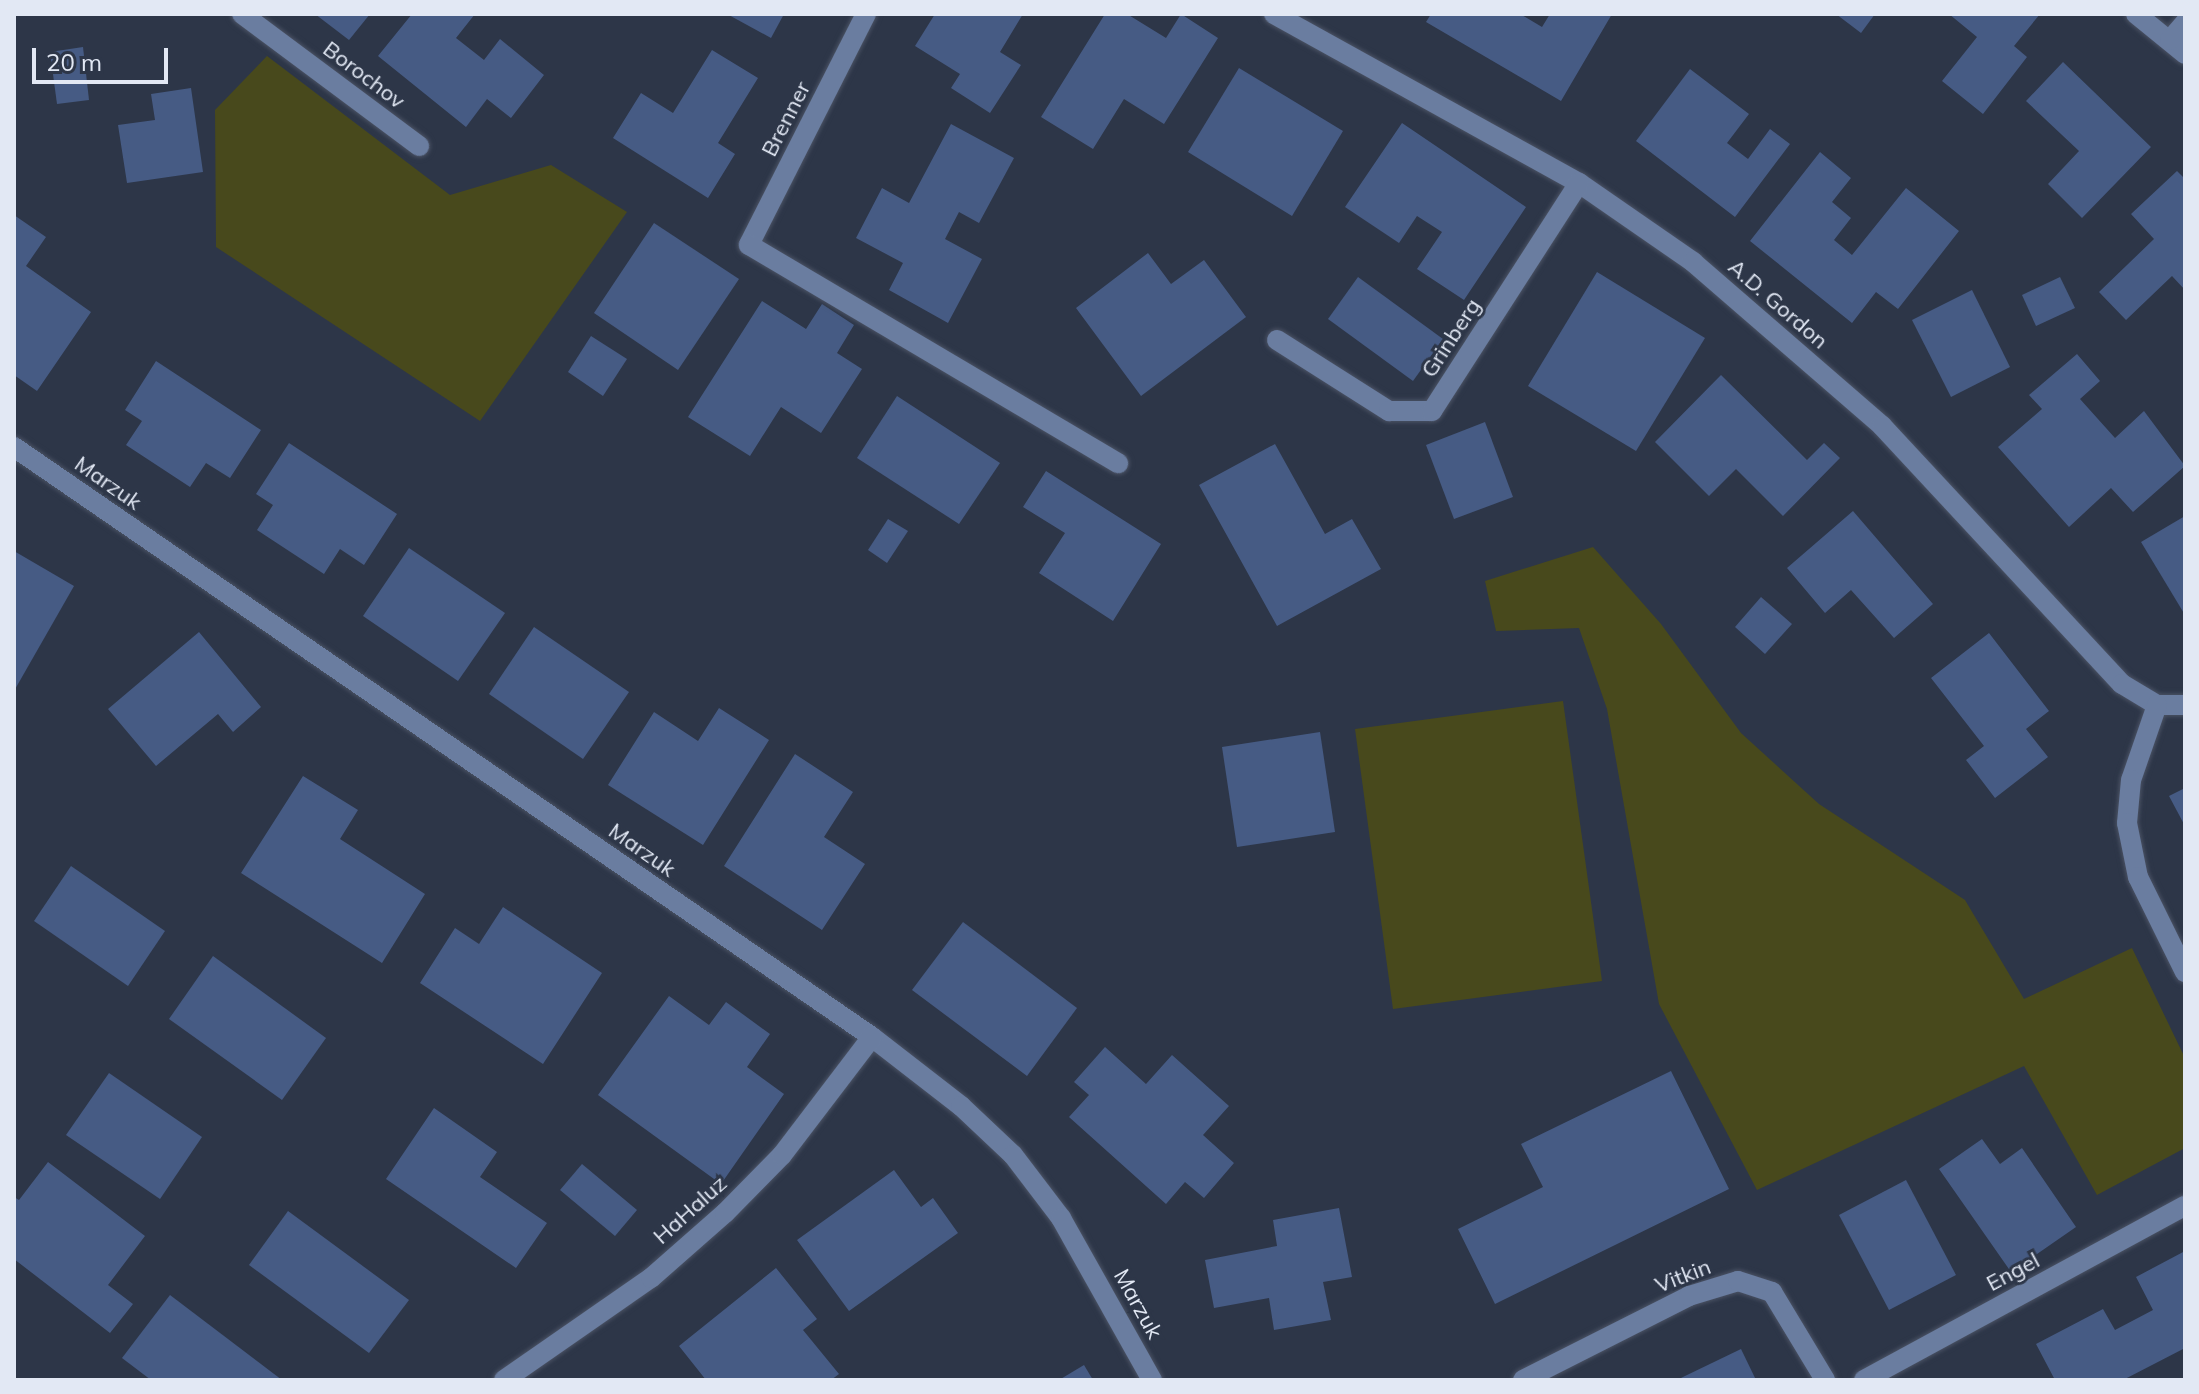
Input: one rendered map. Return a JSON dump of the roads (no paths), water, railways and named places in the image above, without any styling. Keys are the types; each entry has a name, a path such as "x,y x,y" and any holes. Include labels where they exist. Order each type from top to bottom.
{"street":[{"name":"Borochov","path":"242,14 419,146"},
{"name":"Brenner","path":"866,14 749,245 1118,463"},
{"name":"A.D. Gordon","path":"1274,14 1579,183 1693,262 1882,426 2028,592 2122,684 2157,705"},
{"path":"2136,14 2178,47 2185,23"},
{"name":"Grinberg","path":"1277,340 1389,411 1432,411 1579,183"},
{"name":"Marzuk","path":"14,447 872,1037 1013,1155 1061,1218 1152,1380"},
{"path":"2185,705 2157,705 2131,780 2127,823 2138,877 2185,972"},
{"name":"HaHaluz","path":"504,1380 651,1278 725,1213 782,1155 872,1037"},
{"name":"Engel","path":"1864,1380 2185,1206"},
{"name":"Vitkin","path":"1523,1380 1689,1296 1738,1281 1772,1292 1825,1380"}]}
